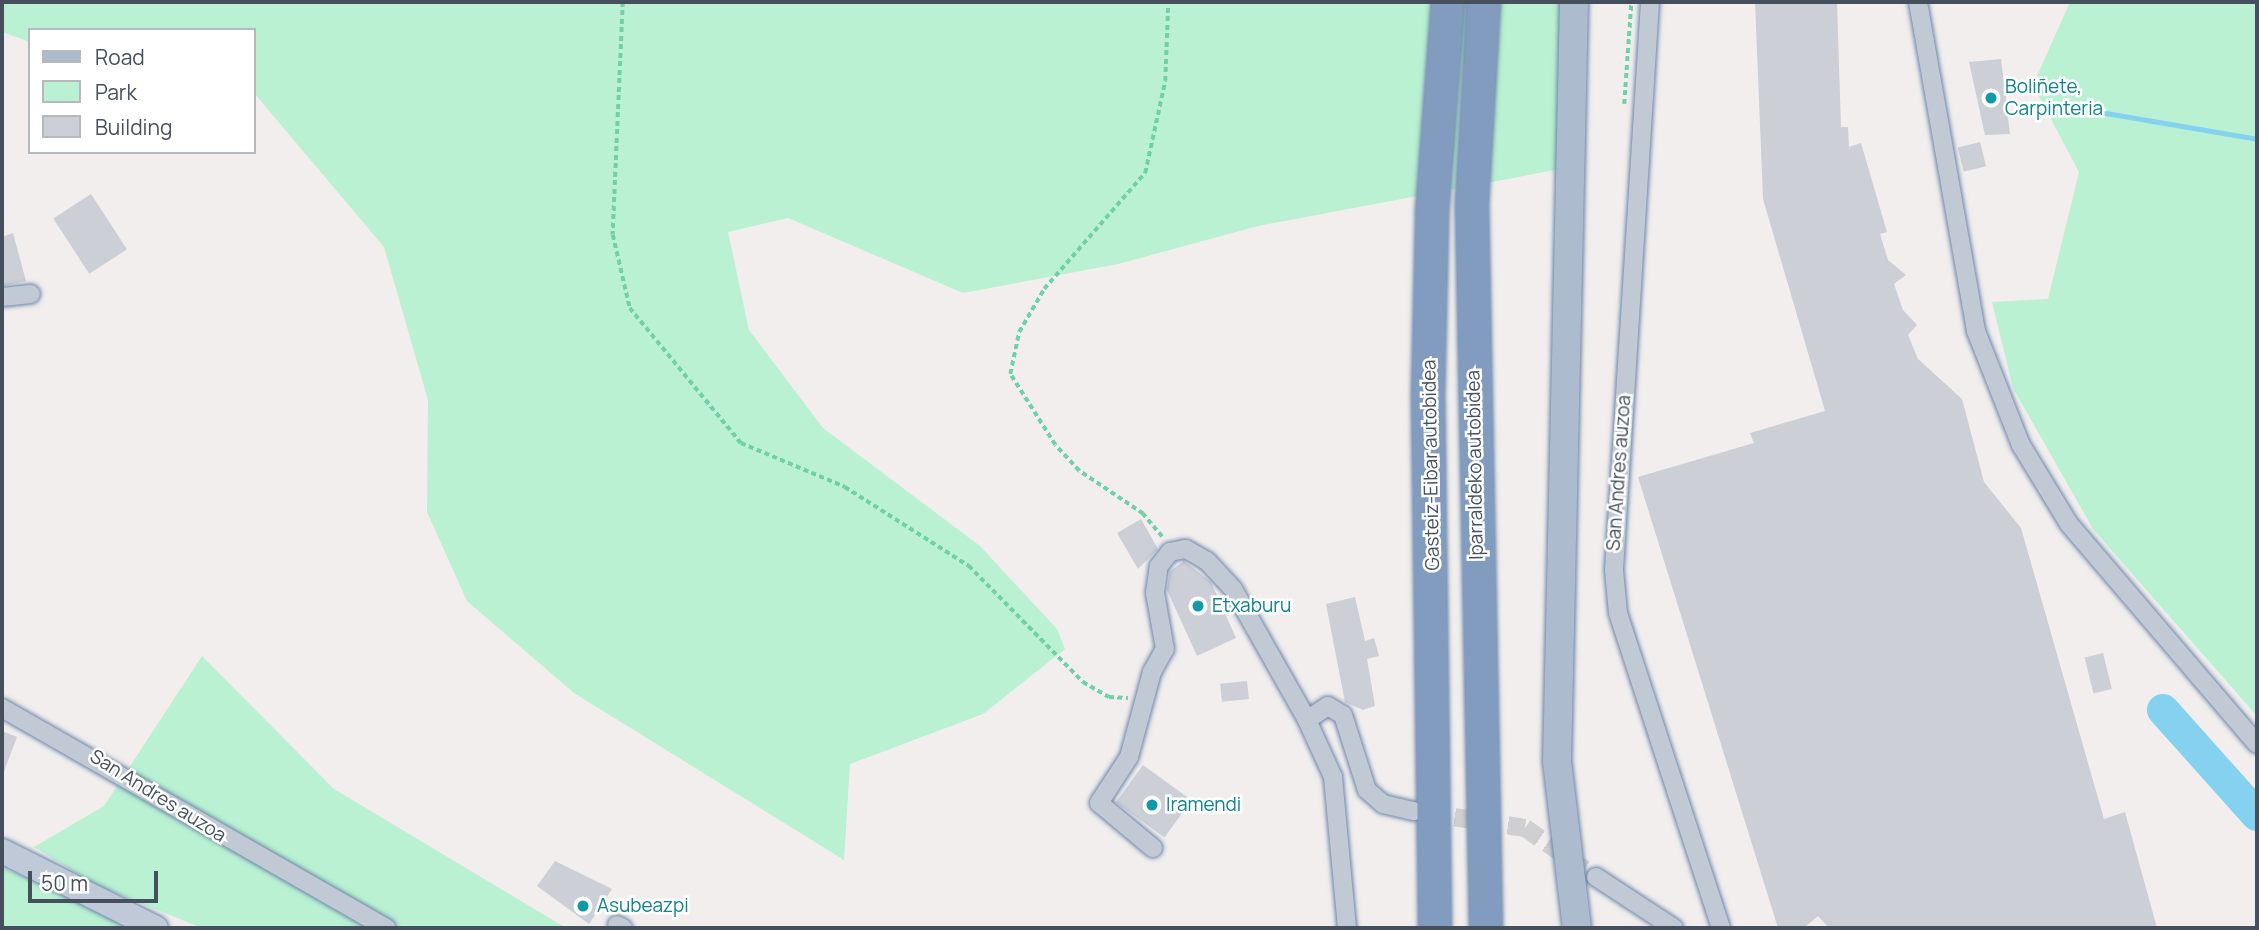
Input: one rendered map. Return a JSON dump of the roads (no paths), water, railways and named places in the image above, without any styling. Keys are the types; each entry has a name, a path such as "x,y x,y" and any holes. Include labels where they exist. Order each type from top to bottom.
{"highway":[{"name":"Gasteiz-Eibar autobidea","path":"1435,928 1429,383 1432,213 1448,2"},
{"name":"Iparraldeko autobidea","path":"1484,2 1472,205 1486,928"}],"main road":[{"path":"1574,2 1557,761 1577,928"}],"street":[{"name":"San Andres auzoa","path":"1650,2 1614,570 1618,613 1721,928"},
{"path":"1918,2 1966,289 1997,391 2069,524 2257,744"},
{"path":"2,297 31,294"},
{"path":"1153,848 1099,803 1129,757 1144,698 1165,649 1156,584 1170,552 1186,549 1221,574 1307,720 1334,777 1347,928"},
{"path":"1307,720 1328,706 1343,715 1367,790 1383,804 1414,811"},
{"name":"San Andres auzoa","path":"2,708 386,928"},
{"path":"2,851 156,928"},
{"path":"1596,877 1674,928"}],"waterway":[{"path":"2088,110 2257,139"},
{"path":"2163,710 2257,815"}],"tunnel":[{"path":"1428,813 1525,828 1596,877"}],"place":[{"name":"Boliñete, Carpinteria","path":"1991,98"},
{"name":"Etxaburu","path":"1198,606"},
{"name":"Iramendi","path":"1152,805"},
{"name":"Asubeazpi","path":"583,906"}]}
